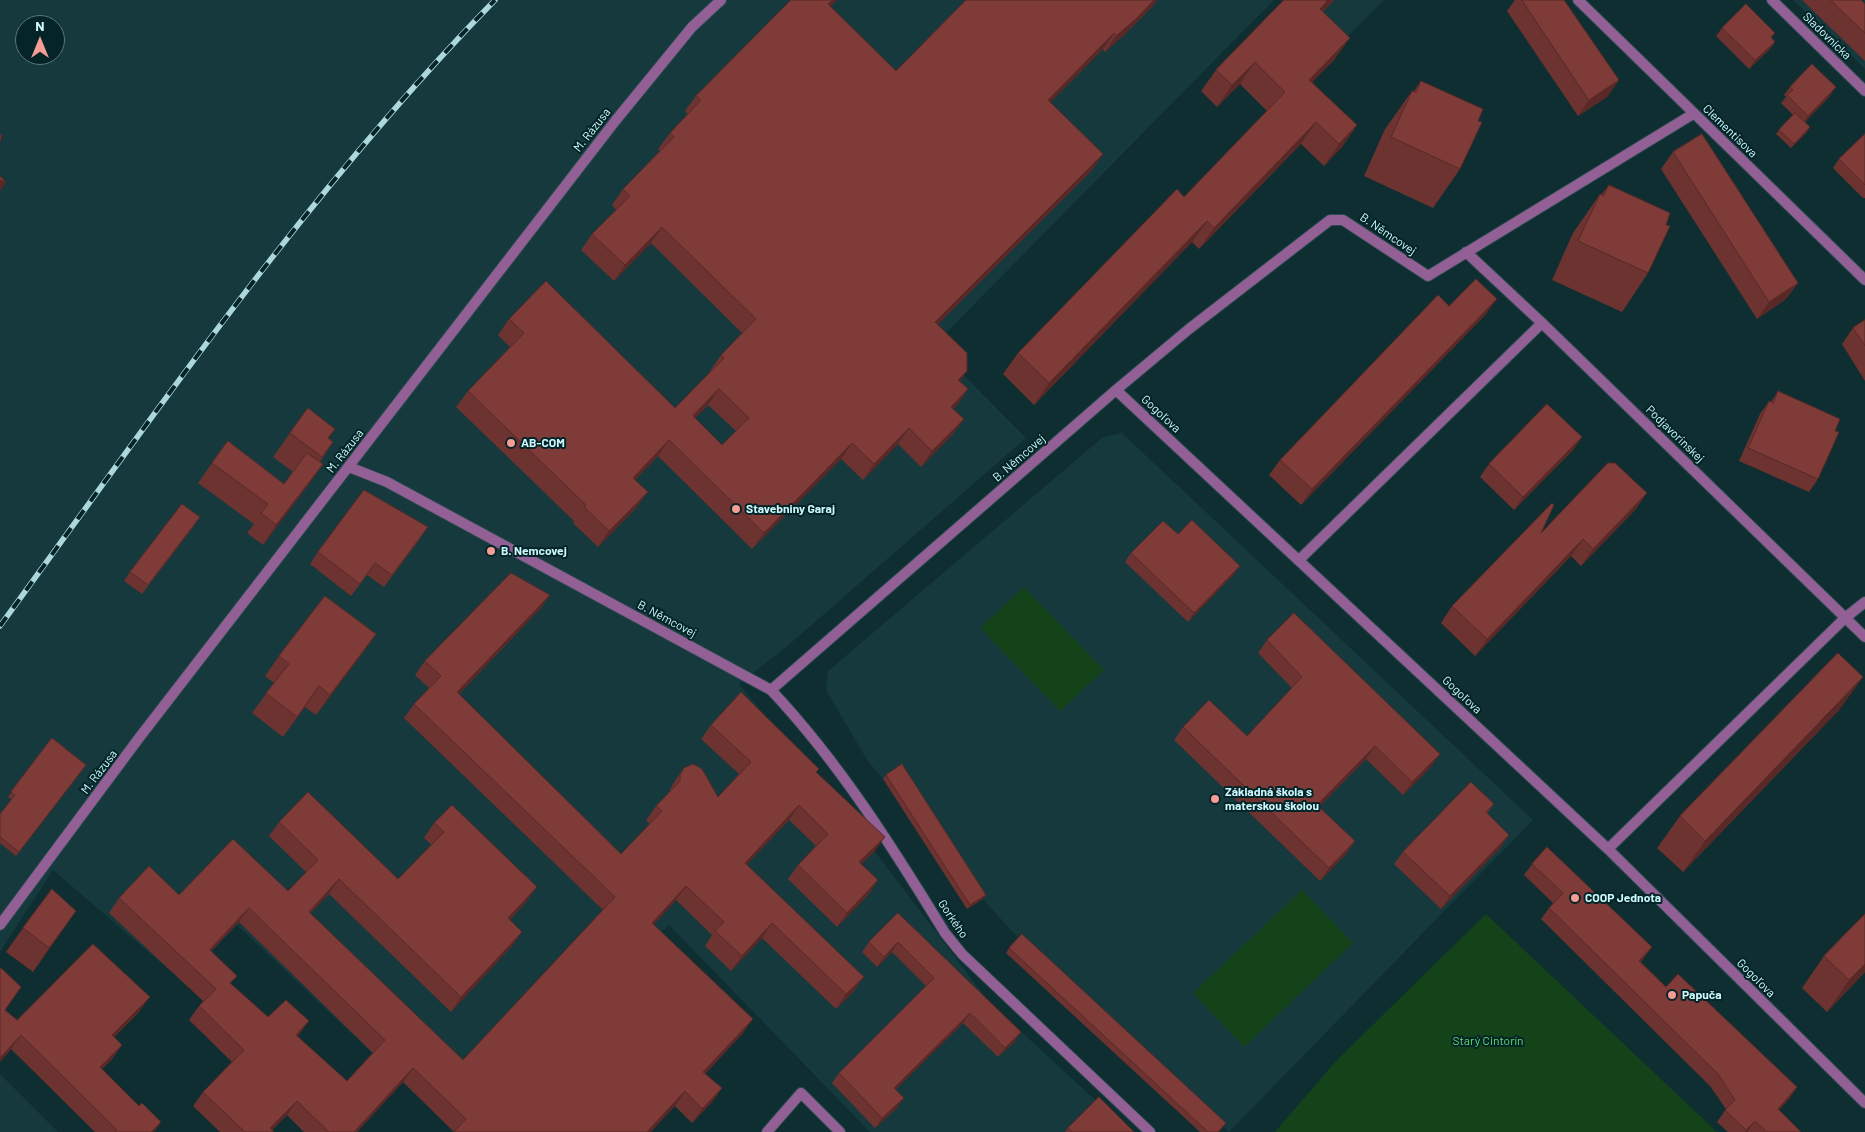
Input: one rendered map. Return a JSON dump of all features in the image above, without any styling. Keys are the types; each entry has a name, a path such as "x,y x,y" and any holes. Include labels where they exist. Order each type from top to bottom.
{"street":[{"name":"M. Rázusa","path":"0,925 348,466 616,120 692,27 721,0"},
{"name":"Clementisova","path":"1578,0 1865,280"},
{"name":"Sladovnícka","path":"1772,0 1865,91"},
{"name":"B. Němcovej","path":"348,466 395,487 771,690 1188,329 1330,220 1344,220 1428,276 1693,114"},
{"name":"Podjavorinskej","path":"1466,252 1542,322 1865,636"},
{"path":"1299,560 1542,322"},
{"name":"Gogoľova","path":"1116,390 1608,849 1865,1103"},
{"path":"1608,849 1845,618 1865,602"},
{"name":"Gorkého","path":"771,690 804,725 857,797 945,933 962,954 1150,1132"},
{"path":"767,1132 801,1093 840,1132"}],"shaded area":[{"path":"0,0 1274,0 934,345 1026,438 791,643 739,684 858,829 989,1002 1130,1132 870,1132 669,925 461,1132 455,1132 237,925 183,982 53,870 0,952"},
{"path":"1289,0 1384,0 1338,46"},
{"path":"1793,0 1865,0 1865,69"},
{"name":"Základná škola s materskou školou","path":"1122,433 1533,820 1229,1132 1019,939 983,899 899,769 883,779 867,760 826,690 828,671 1103,437"},
{"path":"0,1074 58,1132 0,1132"}],"green space":[{"path":"1024,587 1104,670 1060,711 980,628"},
{"path":"1302,890 1353,943 1244,1047 1193,993"},
{"name":"Starý Cintorín","path":"1486,914 1717,1132 1275,1132 1337,1060"}],"building":[{"path":"791,0 833,0 828,4 896,71 966,0 1154,0 1116,36 1114,33 1048,100 1103,154 935,322 967,353 967,371 958,380 968,389 951,407 964,419 932,451 909,428 874,464 852,443 764,533 669,440 633,478 648,492 609,531 584,507 586,505 468,391 524,333 509,319 546,281 675,408 724,358 721,355 756,319 662,227 625,265 592,234 630,196 623,189 674,137 670,133 701,100 696,96","holes":["719,389 749,418 722,445 693,416"]},
{"path":"1284,0 1328,0 1320,9 1350,38 1309,80 1357,125 1339,144 1316,122 1214,228 1207,221 1049,383 1018,353 1177,189 1184,197 1285,92 1255,62 1232,85 1216,70"},
{"path":"1522,0 1564,0 1619,80 1589,100"},
{"path":"1831,0 1861,0 1865,4 1865,33"},
{"path":"1746,4 1775,33 1771,37 1775,42 1755,60 1722,28"},
{"path":"1812,64 1836,87 1808,116 1787,95 1793,90 1790,87"},
{"path":"1421,81 1483,109 1478,121 1482,122 1460,169 1391,137 1412,91 1416,92"},
{"path":"1795,113 1810,127 1794,144 1779,130"},
{"path":"1702,134 1798,283 1769,302 1673,152"},
{"path":"1865,134 1865,185 1839,159"},
{"path":"1609,185 1670,213 1666,225 1670,226 1648,273 1578,241 1600,194 1603,196"},
{"path":"1476,279 1497,299 1312,489 1280,460 1438,295 1449,306"},
{"path":"1865,320 1865,346 1853,328"},
{"path":"1778,391 1840,419 1835,431 1839,432 1818,479 1748,448 1769,401 1773,403"},
{"path":"1547,404 1582,437 1523,497 1489,464"},
{"path":"308,408 335,429 328,438 333,442 322,457 290,433"},
{"path":"228,441 284,484 307,453 323,464 276,525 261,513 268,504 212,463"},
{"path":"1608,463 1615,463 1647,493 1593,549 1583,539 1487,639 1452,606 1552,503 1554,505 1541,533"},
{"path":"364,490 428,527 392,575 375,563 360,584 318,552"},
{"path":"182,504 200,517 148,585 130,572"},
{"path":"1192,520 1240,566 1194,613 1131,553 1163,521 1178,534"},
{"path":"511,573 550,595 457,692 621,854 662,811 656,806 680,781 680,775 684,768 693,764 702,769 718,797 751,762 711,725 741,692 819,769 816,772 885,837 859,862 878,880 847,913 798,865 828,834 799,805 745,863 864,977 846,994 772,923 742,956 715,931 724,922 686,886 652,923 753,1019 703,1072 722,1088 702,1109 685,1091 647,1132 454,1132 466,1119 413,1068 354,1132 329,1132 297,1101 270,1128 274,1132 245,1132 203,1092 244,1050 199,1006 216,989 119,898 149,866 179,895 233,839 288,891 318,860 279,822 308,792 398,879 444,832 434,823 452,805 537,887 508,918 522,932 461,997 339,879 309,912 463,1060 615,897 414,704 441,676 425,661","holes":["249,908 385,1040 347,1081 296,1035 309,1021 286,1000 268,1017 230,983 237,976 210,950"]},
{"path":"325,596 376,634 330,695 319,686 297,717 266,693 289,664 279,656"},
{"path":"1294,613 1440,754 1412,782 1375,746 1317,805 1355,841 1329,868 1183,727 1209,700 1247,736 1302,677 1267,640"},
{"path":"1838,653 1863,677 1705,841 1680,816"},
{"path":"52,738 86,765 19,852 0,837 0,814 15,795 11,792"},
{"path":"902,764 986,895 970,905 886,775"},
{"path":"1471,782 1494,804 1486,812 1509,835 1450,896 1403,852"},
{"path":"1547,847 1652,947 1639,961 1666,987 1678,974 1797,1087 1778,1109 1801,1132 1767,1132 1755,1121 1746,1130 1725,1110 1735,1100 1718,1074 1549,908 1563,893 1532,864"},
{"path":"52,889 76,911 49,948 23,928"},
{"path":"898,913 1021,1032 1005,1048 970,1013 894,1088 904,1098 882,1118 839,1073 934,978 898,942 884,957 869,942"},
{"path":"1865,914 1865,964 1849,980 1824,956"},
{"path":"1022,934 1226,1123 1218,1132 1208,1132 1009,948"},
{"path":"93,944 150,997 112,1035 122,1045 100,1067 139,1106 142,1103 161,1122 151,1132 115,1132 117,1130 21,1035 0,1058 0,967 21,987 5,1010 17,1020"},
{"path":"1099,1097 1134,1132 1072,1132 1068,1128"}],"railway":[{"path":"0,626 176,384 298,225 426,73 495,0"}],"place":[{"name":"AB-COM","path":"511,443"},
{"name":"Stavebniny Garaj","path":"736,509"},
{"name":"B. Nemcovej","path":"491,551"},
{"name":"Základná škola s materskou školou","path":"1215,799"},
{"name":"COOP Jednota","path":"1575,898"},
{"name":"Papuča","path":"1672,995"}]}
